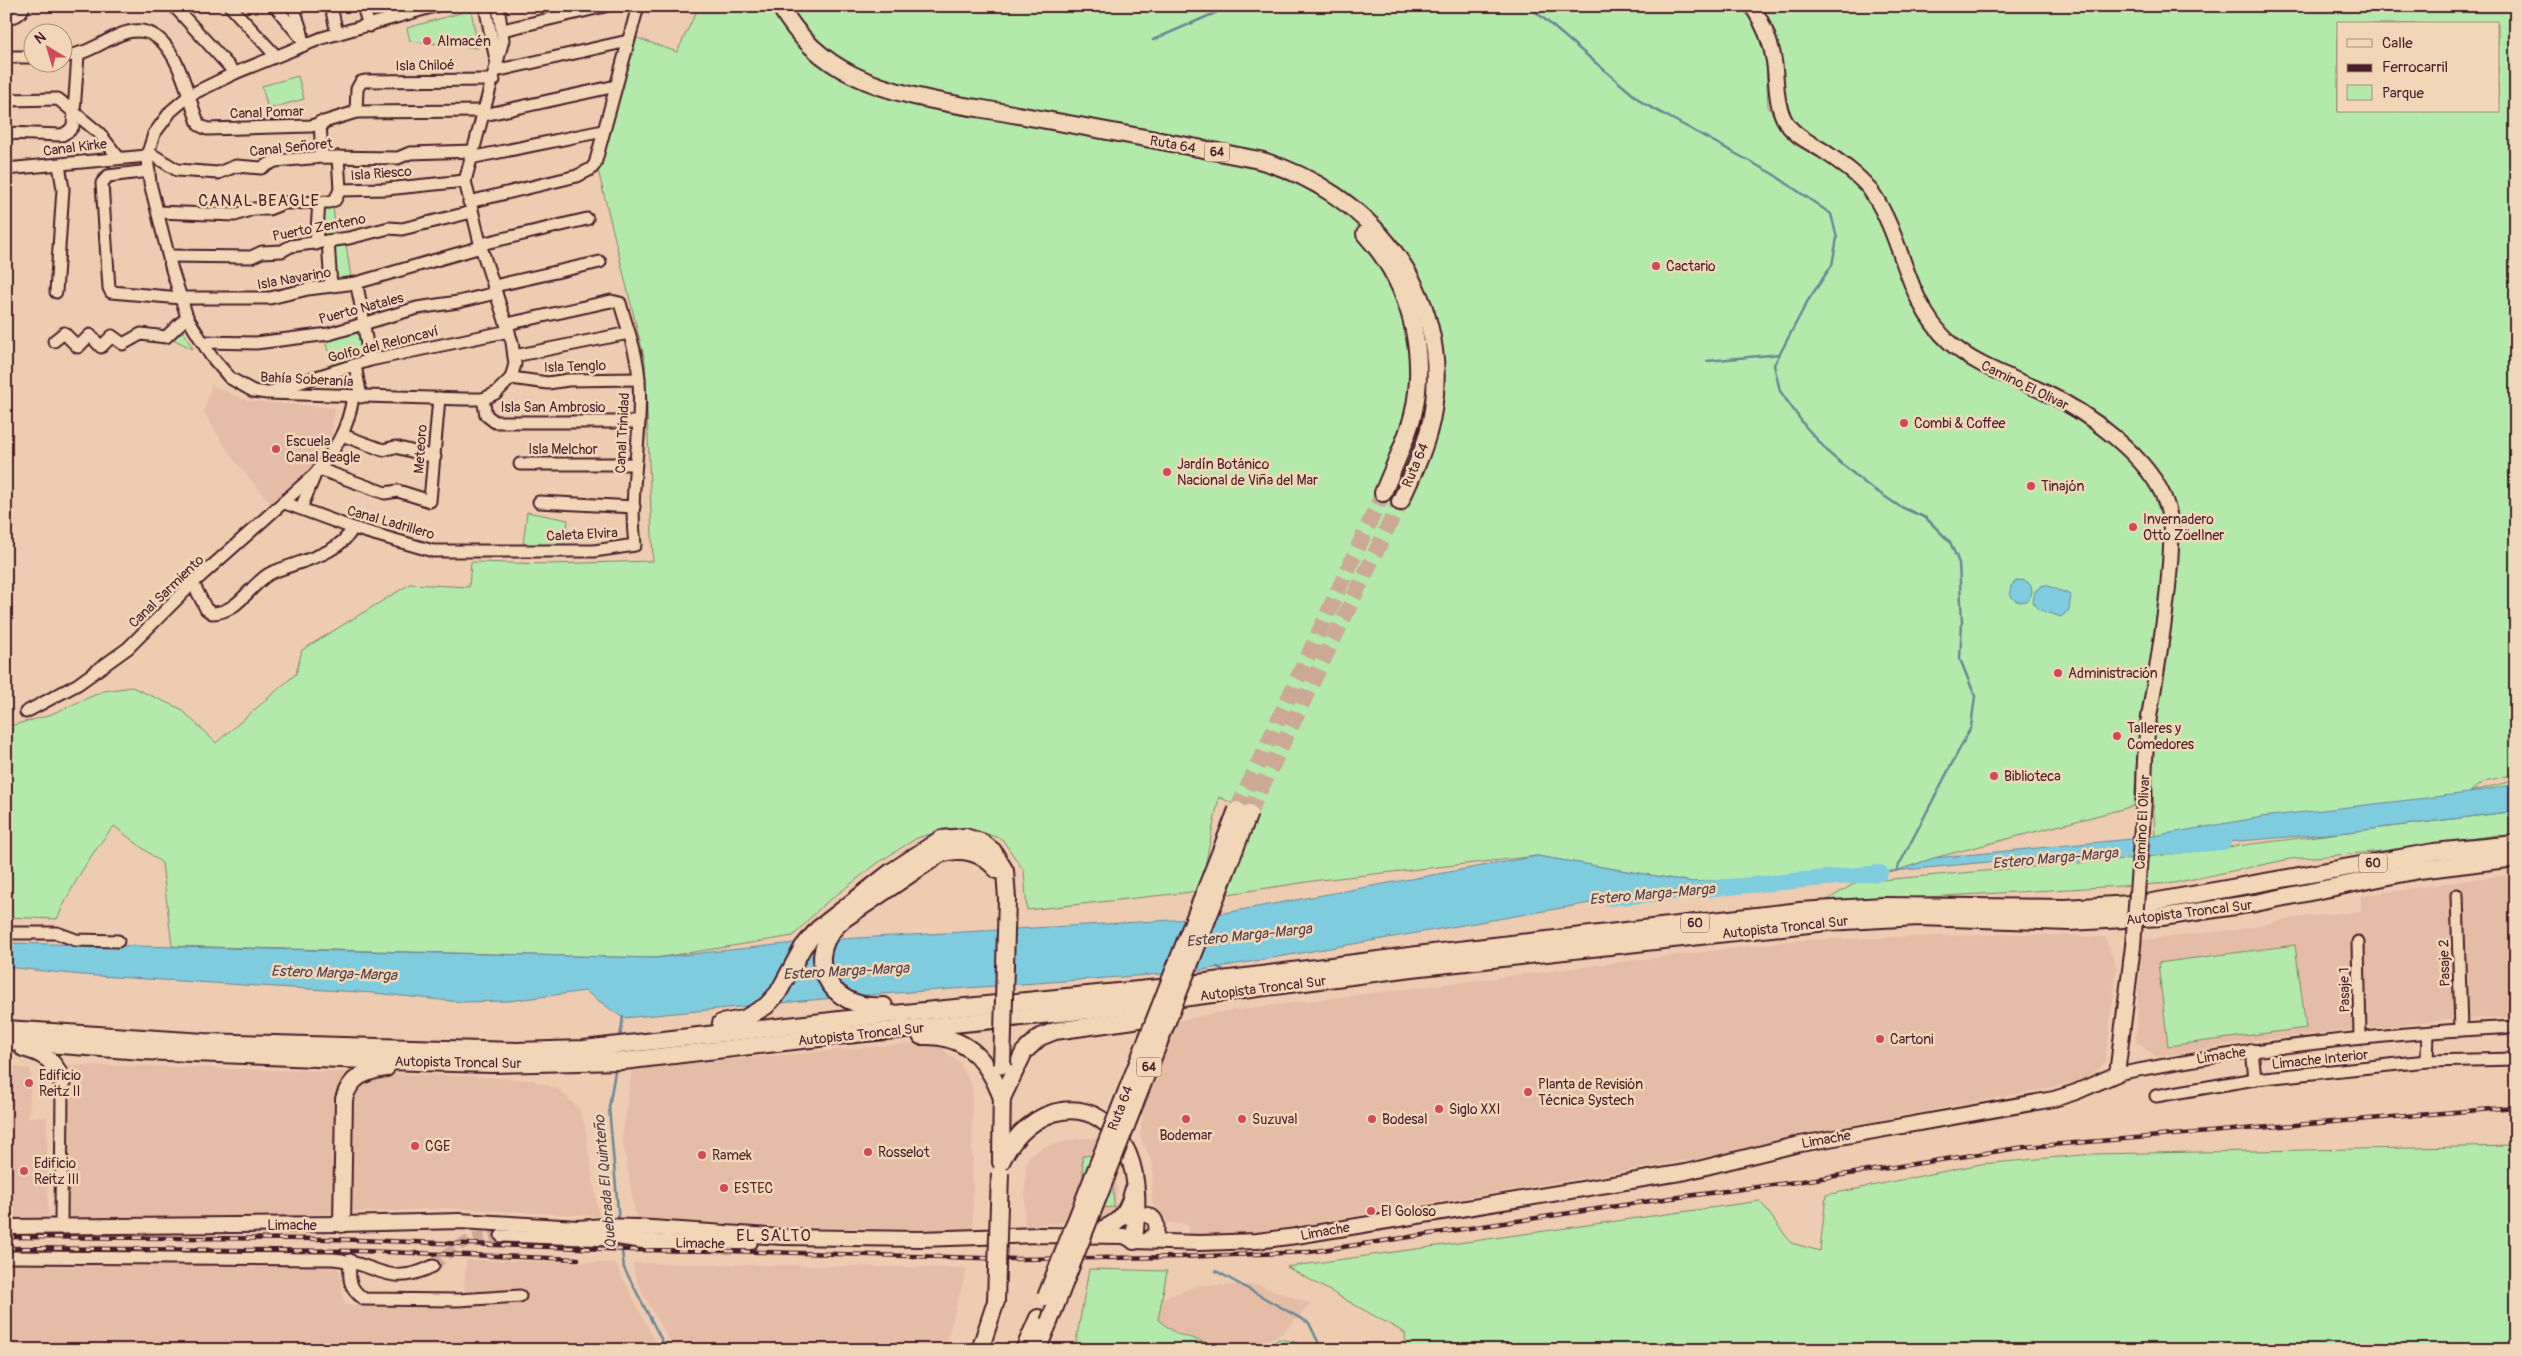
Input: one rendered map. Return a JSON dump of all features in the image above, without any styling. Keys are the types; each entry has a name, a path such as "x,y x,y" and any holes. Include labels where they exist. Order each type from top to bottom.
{"highway":[{"name":"Ruta 64","path":"769,6 786,31 811,58 841,79 868,91 936,108 1261,171 1302,186 1341,212 1366,235 1391,270 1408,306 1415,338 1417,384 1412,415 1403,445 1382,494"},
{"name":"Ruta 64","path":"780,6 794,27 814,50 839,68 866,82 939,100 1259,160 1308,178 1348,204 1381,236 1408,273 1421,301 1433,345 1435,377 1431,423 1422,454 1400,502"},
{"name":"Ruta 64","path":"1036,1350 1044,1320 1243,811"},
{"path":"585,1050 625,1047 736,1022 759,1012 773,1000 803,947 827,920 920,852 934,842 949,837 965,837 988,846 1002,864 1007,893 996,1301 980,1350"},
{"name":"Autopista Troncal Sur","path":"625,1047 884,1015 1114,993 1432,953 1800,911 1892,906 2064,908 2147,903 2434,852 2516,844"},
{"path":"1007,893 997,869 986,858 964,850 948,852 933,858 833,929 826,942 823,957 824,972 831,986 843,998 857,1005 881,1006 1048,994 1114,993"},
{"name":"Autopista Troncal Sur","path":"6,1043 142,1051 492,1064 585,1050 836,1036 1091,1010 1412,968 1858,920 1948,917 2069,922 2162,917 2224,909 2419,870 2516,858"},
{"path":"1002,1098 1024,1052 1033,1042 1047,1034 1134,1020 1276,987"},
{"name":"Autopista Troncal Sur","path":"6,1029 204,1042 460,1049 585,1050"},
{"path":"625,1047 643,1062 717,1057 893,1038 943,1036 964,1045 976,1054 997,1085 1002,1098"},
{"path":"6,1043 37,1052 47,1058 55,1066 62,1082"},
{"path":"342,1224 346,1093 354,1080 367,1071 416,1062"},
{"path":"1000,1168 1017,1135 1036,1119 1058,1111 1081,1112 1100,1119 1118,1137 1131,1163 1136,1214 1141,1241"},
{"path":"1082,1236 1108,1228 1117,1221 1127,1207 1134,1186"},
{"name":"Ruta 64","path":"1024,1350 1044,1320"}],"main road":[{"name":"Camino El Olivar","path":"1752,6 1765,29 1770,44 1779,106 1784,119 1797,135 1848,169 1872,192 1896,239 1917,301 1938,331 1967,357 2053,396 2098,425 2144,467 2155,480 2165,500 2170,518 2169,573 2162,653 2149,720 2144,760 2144,801 2133,946 2117,1074"},
{"name":"Limache","path":"920,1239 981,1244 1122,1244 1141,1241 1200,1243 1267,1240 1686,1172 1795,1145 2054,1099 2076,1092 2117,1074"},
{"path":"1117,1221 1136,1214"},
{"name":"Limache","path":"6,1227 459,1221 578,1228 610,1235 638,1231 684,1244 731,1243 782,1237 920,1239 991,1236 1124,1236 1141,1241"}],"street":[{"path":"6,18 21,14 24,6"},
{"path":"174,6 235,73"},
{"path":"230,6 276,56"},
{"path":"275,6 306,44"},
{"path":"293,6 306,44"},
{"path":"331,6 337,34"},
{"path":"363,6 368,26"},
{"path":"148,154 161,122 190,95 235,73 306,44 435,6"},
{"path":"485,6 495,72"},
{"path":"483,399 496,393 511,378 514,356 508,328 481,245 465,181 495,72 504,30 498,6"},
{"path":"504,30 605,6"},
{"path":"603,131 638,6"},
{"path":"72,55 78,55 125,33 146,32 156,36 168,49 180,70 190,95"},
{"name":"Isla Chiloé","path":"356,112 358,86 365,81 495,72 628,41"},
{"path":"6,133 62,134 69,131 73,126 78,55"},
{"path":"6,57 22,57"},
{"name":"Canal Pomar","path":"190,95 199,125 207,129 311,126 356,112 484,113 616,86"},
{"path":"6,100 58,99 100,133 118,157"},
{"path":"320,122 322,157"},
{"name":"Canal Señoret","path":"148,154 177,170 218,173 236,166 261,168 275,161 322,157 398,158 410,153 472,154 603,131"},
{"name":"Puerto Zenteno","path":"169,256 251,257 262,252 282,251 291,246 322,242 389,228 402,229 578,176 591,169 595,164 603,131"},
{"name":"Canal Kirke","path":"6,169 59,165 148,154"},
{"name":"Bahía Soberanía","path":"148,154 149,171 158,212 187,316 219,368 230,378 253,391 267,393 483,399"},
{"path":"338,157 340,190"},
{"path":"56,292 63,189 59,165"},
{"name":"Isla Navarino","path":"149,171 108,176 102,183 109,288 111,292 181,298 253,300 356,283 481,245 588,219"},
{"name":"Isla Riesco","path":"158,212 235,215 253,209 269,209 284,203 335,200 340,190 386,189 465,181"},
{"path":"319,202 322,242 331,286"},
{"name":"Puerto Natales","path":"202,342 287,340 329,334 363,324 373,319 417,308 458,302 495,290 600,262"},
{"path":"356,283 364,310 363,324 370,360"},
{"name":"Golfo del Reloncaví","path":"267,393 370,360 508,328 611,301 620,304"},
{"name":"Canal Trinidad","path":"620,304 640,380 634,507"},
{"path":"54,341 64,332 78,347 90,335 101,347 112,336 123,344 141,334 166,337 187,316"},
{"path":"514,356 628,333"},
{"path":"355,365 357,397"},
{"name":"Isla Tenglo","path":"511,378 548,383 568,380 640,380"},
{"name":"Canal Sarmiento","path":"26,712 61,694 112,661 144,634 193,583 317,472 333,453 357,397"},
{"name":"Meteoro","path":"317,472 385,493 398,491 430,501 439,398"},
{"name":"Isla San Ambrosio","path":"483,399 486,415 494,422 639,422"},
{"path":"342,435 383,450 396,447 435,456"},
{"name":"Isla Melchor","path":"520,464 635,464"},
{"name":"Canal Sarmiento","path":"302,508 317,472"},
{"path":"539,502 634,507"},
{"name":"Canal Ladrillero","path":"284,503 353,528 433,551 522,551"},
{"name":"Caleta Elvira","path":"522,551 594,551 635,545 634,507"},
{"path":"193,583 206,609 212,613 218,613 239,602 260,579 333,548 346,538 353,528"},
{"name":"Pasaje 2","path":"2457,895 2462,1030"},
{"path":"6,933 57,933 76,940 118,940"},
{"name":"Pasaje 1","path":"2358,942 2360,1037"},
{"name":"Limache","path":"2117,1074 2252,1050 2360,1037 2516,1027"},
{"path":"2427,1061 2428,1032"},
{"path":"2252,1050 2255,1079"},
{"name":"Limache Interior","path":"2156,1096 2255,1079 2427,1061 2516,1059"},
{"path":"61,1227 62,1082"},
{"name":"Limache","path":"501,1236 610,1235"},
{"path":"6,1257 350,1260 390,1276 400,1277 411,1275 433,1266"},
{"path":"350,1260 349,1282 357,1294 364,1299 458,1300 520,1296"}],"shaded area":[{"name":"Escuela Canal Beagle","path":"211,385 248,401 335,408 331,438 314,464 271,504 234,460 204,413"},
{"path":"2516,875 2516,1017 2449,1020 2255,1040 2157,1057 2136,1042 2140,940 2241,929 2300,917 2361,911 2361,896 2487,877"},
{"path":"2018,934 2105,937 2117,969 2105,1062 2090,1077 2080,1082 1828,1130 1696,1159 1265,1231 1220,1235 1189,1234 1189,1226 1166,1223 1152,1202 1153,1164 1140,1136 1155,1025 1227,1011 1799,940"},
{"path":"925,1042 940,1047 959,1062 972,1086 973,1231 768,1226 636,1218 622,1138 632,1069"},
{"path":"6,1065 31,1069 29,1117 47,1117 48,1216 6,1218"},
{"path":"67,1065 472,1076 532,1080 558,1089 579,1109 584,1122 599,1216 447,1208 225,1219 66,1220"},
{"path":"1080,1138 1098,1138 1110,1147 1118,1163 1116,1206 1104,1218 1024,1226 1026,1163 1030,1155 1043,1147"},
{"path":"466,1260 615,1263 660,1350 6,1350 6,1261 334,1263 341,1275 344,1305 463,1304"},
{"path":"633,1263 967,1268 944,1350 674,1350 640,1288"},
{"path":"1198,1285 1259,1285 1311,1304 1283,1333 1247,1350 1177,1334 1158,1320 1162,1299"}],"green space":[{"name":"Jardín Botánico Nacional de Viña del Mar","path":"699,6 1743,6 1758,32 1766,61 1768,106 1779,126 1794,144 1841,171 1877,207 1939,338 2046,395 2110,438 2153,482 2167,514 2166,568 2137,755 2134,806 1934,858 1896,871 1692,882 1537,856 1320,880 1228,894 1256,815 1219,797 1200,891 1027,910 1024,871 1002,839 978,831 948,829 917,838 879,862 822,906 793,936 655,958 172,946 162,863 114,826 82,871 57,919 6,917 6,727 47,716 104,691 132,687 181,709 216,743 296,674 302,650 410,584 469,587 471,562 549,564 653,561 645,361 598,170 637,38 677,52"},
{"path":"1755,6 2516,6 2516,774 2484,781 2470,792 2516,780 2516,801 2238,825 2155,836 2152,764 2154,720 2174,515 2111,430 1969,355 1929,316 1878,197 1805,138 1786,114"},
{"path":"471,10 478,48 410,41 407,28"},
{"path":"298,76 304,99 268,109 262,86"},
{"path":"323,206 333,206 336,236 319,239"},
{"path":"346,245 351,278 332,282 332,248"},
{"path":"181,328 193,349 171,338"},
{"path":"358,329 365,358 334,367 323,336"},
{"path":"527,512 568,520 564,546 523,545"},
{"path":"2509,812 2511,840 2498,835 2373,852 2290,859 2174,883 1822,903 1857,882 2148,857"},
{"path":"2295,945 2306,1028 2168,1046 2158,963"},
{"path":"2516,1146 2516,1350 1406,1350 1405,1333 1287,1267 1760,1201 1791,1243 1820,1251 1826,1195 1981,1164 2094,1154"},
{"path":"1111,1154 1114,1207 1085,1209 1082,1156"},
{"path":"1089,1269 1167,1271 1158,1320 1177,1334 1234,1350 1070,1350 1076,1342"},
{"path":"1279,1339 1295,1342 1303,1350 1262,1350"}],"water":[{"path":"2021,580 2029,583 2032,591 2029,599 2021,602 2013,599 2010,591 2013,583"},
{"path":"2046,585 2071,595 2069,610 2061,617 2040,610 2033,602 2035,591 2041,586"},
{"path":"2516,784 2516,811 2349,832 1897,871 1934,858 2142,838 2262,817 2469,793"},
{"path":"1537,856 1692,882 1891,871 1631,896 1191,972 854,996 623,1018 585,991 509,1001 460,1002 374,993 82,975 6,967 6,943 655,958 823,940 1191,919"}],"waterway":[{"path":"1153,40 1231,6"},
{"path":"1529,6 1643,103 1773,174 1831,214 1837,238 1832,265 1807,302 1774,365 1780,391 1805,426 1830,454 1866,484 1899,506 1926,518 1950,542 1959,563 1962,622 1960,659 1975,696 1971,727 1896,871"},
{"path":"1707,361 1780,354"},
{"name":"Estero Marga-Marga","path":"1999,861 2223,842"},
{"name":"Estero Marga-Marga","path":"1610,898 1880,873"},
{"path":"1217,967 1225,971"},
{"name":"Quebrada El Quinteño","path":"620,1038 623,1017"},
{"name":"Quebrada El Quinteño","path":"616,1066 609,1107 619,1222"},
{"name":"Quebrada El Quinteño","path":"621,1242 624,1268 667,1350"},
{"path":"1216,1271 1309,1323 1322,1350"}],"tunnel":[{"path":"1237,810 1383,493"},
{"path":"1249,813 1400,502"},
{"path":"433,1266 456,1247 464,1243 480,1237 501,1236"}],"railway":[{"path":"6,1237 330,1239 635,1250 1016,1259 1180,1257 1309,1252 2025,1147 2516,1107"},
{"path":"6,1248 359,1251 578,1259"}],"place":[{"name":"Almacén","path":"427,41"},
{"name":"Cactario","path":"1656,266"},
{"name":"Combi & Coffee","path":"1904,423"},
{"name":"Escuela Canal Beagle","path":"276,449"},
{"name":"Jardín Botánico Nacional de Viña del Mar","path":"1167,472"},
{"name":"Tinajón","path":"2031,486"},
{"name":"Invernadero Otto Zöellner","path":"2133,527"},
{"name":"Administración","path":"2058,673"},
{"name":"Talleres y Comedores","path":"2117,736"},
{"name":"Biblioteca","path":"1994,776"},
{"name":"Cartoni","path":"1880,1039"},
{"name":"Edificio Reitz II","path":"29,1083"},
{"name":"Planta de Revisión Técnica Systech","path":"1528,1092"},
{"name":"Siglo XXI","path":"1439,1109"},
{"name":"Bodemar","path":"1186,1119"},
{"name":"Suzuval","path":"1242,1119"},
{"name":"Bodesal","path":"1372,1119"},
{"name":"CGE","path":"415,1146"},
{"name":"Rosselot","path":"868,1152"},
{"name":"Ramek","path":"702,1155"},
{"name":"Edificio Reitz III","path":"24,1171"},
{"name":"ESTEC","path":"724,1188"},
{"name":"El Goloso","path":"1371,1211"}],"district":[{"name":"CANAL BEAGLE","path":"259,200"},
{"name":"EL SALTO","path":"774,1235"}]}
